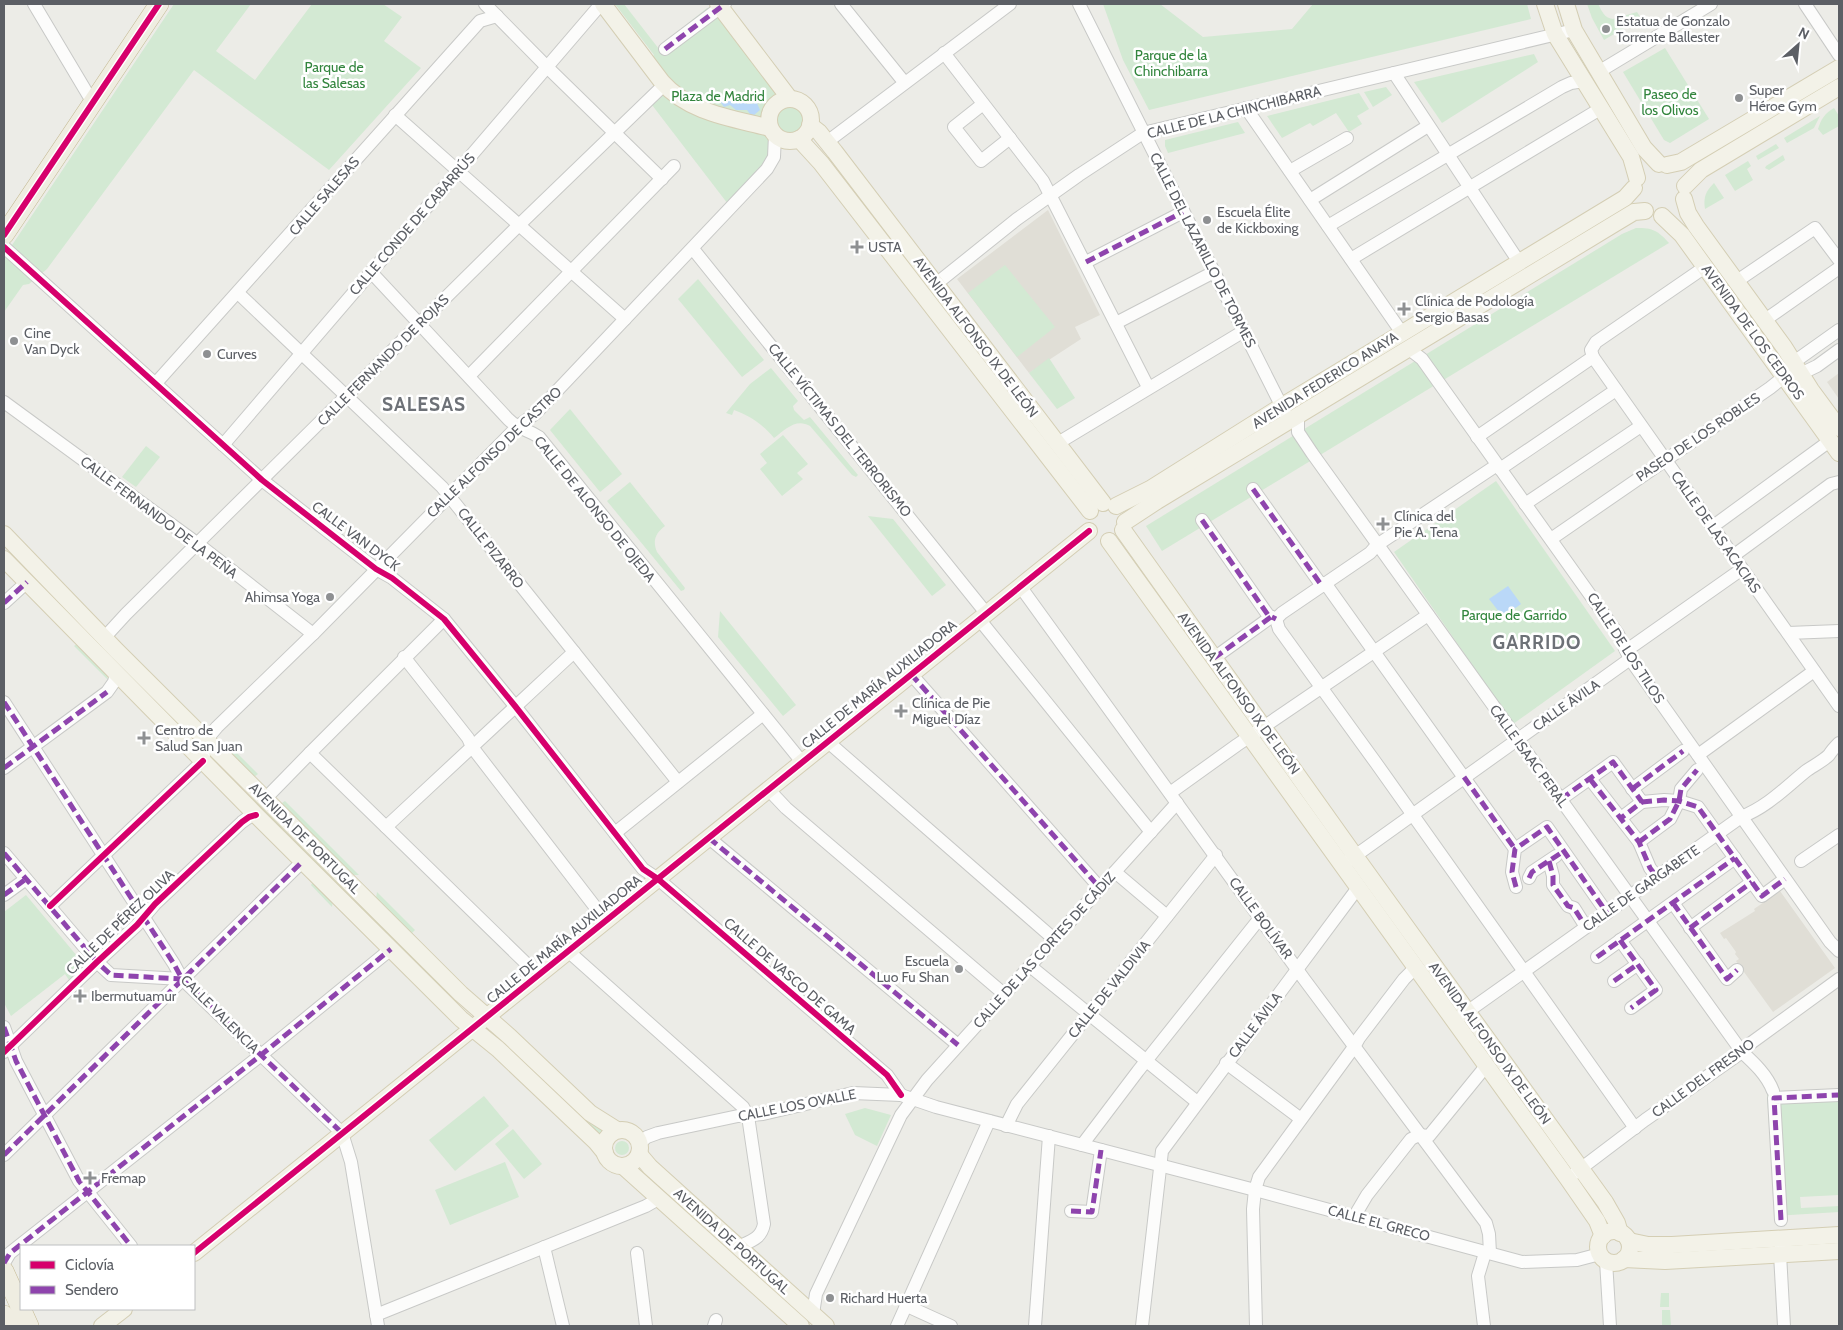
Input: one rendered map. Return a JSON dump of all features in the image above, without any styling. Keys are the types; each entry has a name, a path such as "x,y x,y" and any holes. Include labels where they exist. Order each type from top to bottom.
{"highway":[{"path":"4,235 159,4"},
{"path":"4,1271 20,1306"},
{"path":"22,1310 29,1326"},
{"path":"4,1315 9,1326"}],"main road":[{"path":"602,4 664,85 673,93 695,108 773,132"},
{"path":"1546,4 1555,34 1631,156 1635,198 1645,211 1662,216 1677,209 1684,192 1701,170 1839,87"},
{"path":"1566,4 1574,30 1644,148 1663,165 1676,169 1682,177 1684,192"},
{"path":"721,5 790,99 804,104 809,110 811,118 806,134 799,139 789,141 779,138 773,132 768,122 772,108 777,103 790,99"},
{"path":"1635,183 1647,167 1682,162 1839,68"},
{"name":"AVENIDA ALFONSO IX DE LEÓN","path":"810,125 827,142 1058,443 1103,507"},
{"name":"AVENIDA ALFONSO IX DE LEÓN","path":"799,139 821,163 1103,507"},
{"name":"AVENIDA FEDERICO ANAYA","path":"1124,526 1290,414 1402,333 1625,198 1635,183"},
{"name":"AVENIDA DE LOS CEDROS","path":"1684,192 1688,213 1765,320 1792,373 1837,441"},
{"name":"AVENIDA FEDERICO ANAYA","path":"1103,507 1150,489 1290,414 1409,349 1619,220 1634,212 1645,211"},
{"name":"AVENIDA DE LOS CEDROS","path":"1662,216 1679,231 1724,293 1792,373"},
{"path":"1103,507 1123,513 1124,526 1115,539 1109,541 1097,539 1089,531 1087,524 1103,507"},
{"name":"AVENIDA ALFONSO IX DE LEÓN","path":"1124,526 1214,658 1264,727 1349,861 1358,889 1568,1180 1596,1221 1603,1236"},
{"name":"CALLE DE MARÍA AUXILIADORA","path":"195,1252 1089,531"},
{"name":"AVENIDA DE PORTUGAL","path":"4,534 104,638 461,994 480,1023 605,1153"},
{"name":"AVENIDA ALFONSO IX DE LEÓN","path":"1109,541 1250,737 1468,1012 1605,1202 1624,1237"},
{"name":"AVENIDA DE PORTUGAL","path":"4,559 256,815 461,1019 480,1023 510,1037 590,1114 617,1130"},
{"path":"617,1130 631,1132 636,1137 639,1148 633,1162 623,1166 613,1163 605,1153 604,1146 606,1139 617,1130"},
{"name":"AVENIDA DE PORTUGAL","path":"639,1148 650,1167 826,1326"},
{"name":"AVENIDA DE PORTUGAL","path":"623,1166 801,1326"},
{"path":"1839,1235 1782,1247 1665,1262 1624,1259 1616,1263 1603,1258 1598,1245 1603,1236 1608,1233 1648,1245 1782,1247 1839,1251"},
{"path":"1624,1237 1630,1249 1624,1259"},
{"path":"102,1326 123,1310"}],"street":[{"path":"34,4 93,103"},
{"path":"485,4 662,179"},
{"name":"CALLE CONDE DE CABARRÚS","path":"223,445 602,4"},
{"path":"841,4 904,82"},
{"path":"827,142 904,82 1010,4"},
{"name":"CALLE DEL LAZARILLO DE TORMES","path":"1079,4 1244,331 1290,414"},
{"name":"CALLE DEL LAZARILLO DE TORMES","path":"1089,4 1103,52"},
{"path":"1600,71 1711,4"},
{"path":"1805,4 1839,56"},
{"path":"665,49 721,5"},
{"name":"CALLE SALESAS","path":"156,383 480,21 497,16"},
{"name":"CALLE DE LA CHINCHIBARRA","path":"936,284 1051,195 1143,133 1574,30"},
{"path":"944,53 1043,181 1086,262 1148,387"},
{"path":"1394,73 1519,262"},
{"path":"1328,226 1562,87 1584,81"},
{"name":"CALLE FERNANDO DE ROJAS","path":"104,638 519,225 664,85"},
{"path":"983,104 954,127 981,161 1010,138"},
{"path":"1246,108 1402,333"},
{"path":"1351,259 1600,109"},
{"path":"395,115 625,319"},
{"path":"1310,200 1428,126"},
{"name":"CALLE ALFONSO DE CASTRO","path":"206,740 517,427 536,413 693,249 767,169 774,157 773,132"},
{"path":"1290,171 1348,138"},
{"path":"469,376 674,166"},
{"path":"1086,262 1183,212"},
{"path":"1737,282 1816,228 1839,260"},
{"name":"CALLE VAN DYCK","path":"4,247 262,480 376,569 392,578 444,620 515,706 643,868 658,879"},
{"name":"CALLE VÍCTIMAS DEL TERRORISMO","path":"693,249 1151,832"},
{"path":"1477,437 1593,357 1591,350 1596,342 1705,267"},
{"path":"1765,320 1839,268"},
{"name":"CALLE DE ALONSO DE OJEDA","path":"371,272 517,427 532,432 538,437 802,762"},
{"path":"1116,323 1214,272"},
{"name":"CALLE PIZARRO","path":"238,293 348,396 449,495 678,782"},
{"name":"PASEO DE LOS ROBLES","path":"1792,373 1839,330"},
{"path":"1058,443 1148,387 1244,331"},
{"name":"CALLE DE LOS TILOS","path":"1409,349 1420,357 1551,539 1618,634 1628,654 1698,755 1830,942 1839,951"},
{"name":"PASEO DE LOS ROBLES","path":"1551,539 1792,373 1839,350"},
{"name":"CALLE DE LAS ACACIAS","path":"1593,357 1839,706"},
{"path":"1214,658 1324,585 1370,553 1377,545 1616,390"},
{"name":"CALLE FERNANDO DE LA PEÑA","path":"4,402 198,544 313,634"},
{"name":"CALLE ISAAC PERAL","path":"1290,414 1299,434 1377,545 1649,920 1742,1052 1757,1066 1773,1091"},
{"path":"1525,504 1641,426"},
{"path":"1712,527 1837,441"},
{"path":"1733,556 1831,484 1839,482"},
{"path":"1253,489 1374,652 1515,849 1512,872 1516,887"},
{"path":"1202,520 1635,1128"},
{"name":"CALLE ÁVILA","path":"1349,861 1517,739 1742,569"},
{"path":"4,603 27,582"},
{"name":"CALLE BOLÍVAR","path":"1020,586 1354,1047 1486,1224 1489,1234 1488,1253"},
{"name":"CALLE DE LAS CORTES DE CÁDIZ","path":"812,1314 816,1294 901,1115 907,1098 927,1080 1151,832 1174,798 1250,737 1428,615"},
{"path":"266,798 404,657 444,620"},
{"path":"1788,633 1839,631"},
{"path":"386,827 574,652"},
{"path":"404,657 468,738 472,747 606,921"},
{"path":"1698,755 1814,671"},
{"path":"4,768 107,692 114,682 116,673"},
{"path":"911,674 1100,888"},
{"name":"CALLE VALENCIA","path":"4,702 182,979 342,1134"},
{"path":"615,833 763,714"},
{"path":"50,906 203,761 206,740"},
{"path":"828,741 1054,939"},
{"name":"CALLE DE GARGABETE","path":"1454,1022 1742,817 1758,809 1790,786 1805,772 1834,757 1832,749 1839,743"},
{"path":"1632,789 1684,751"},
{"path":"310,753 538,976"},
{"path":"1561,799 1613,762 1642,802"},
{"path":"1639,842 1670,819 1679,801 1681,789 1697,770"},
{"path":"1590,779 1639,842 1650,868 1657,877"},
{"path":"768,789 786,808 1004,994"},
{"path":"1620,818 1642,802 1679,801 1698,807 1762,896 1785,879"},
{"name":"CALLE DE PÉREZ OLIVA","path":"7,1049 242,822 256,815"},
{"path":"1515,849 1547,827 1606,913"},
{"path":"1801,861 1839,835"},
{"path":"709,838 958,1045"},
{"path":"1529,878 1532,872 1564,851"},
{"path":"4,854 97,962 111,975 182,979"},
{"name":"CALLE DE VALDIVIA","path":"1006,1126 1017,1104 1216,855"},
{"path":"1597,957 1735,858"},
{"path":"4,1155 303,861"},
{"path":"1549,861 1553,885 1568,906 1574,908 1586,927"},
{"path":"1115,872 1167,916"},
{"path":"4,895 26,879"},
{"name":"CALLE DE VASCO DE GAMA","path":"658,879 887,1075 907,1098"},
{"path":"1690,928 1752,882"},
{"name":"CALLE ÁVILA","path":"1142,1326 1162,1151 1297,968 1358,889"},
{"path":"1673,903 1727,979 1737,970"},
{"path":"1082,1145 1260,918"},
{"path":"1620,940 1656,990 1631,1008"},
{"path":"20,1245 261,1055 391,949"},
{"path":"568,951 737,1100 748,1116 764,1224 762,1232 756,1239 738,1246"},
{"path":"1614,981 1638,964"},
{"path":"1030,966 1197,1102"},
{"path":"1256,1326 1253,1209 1255,1190 1261,1172 1359,1038 1415,968"},
{"name":"CALLE DEL FRESNO","path":"1568,1180 1580,1168 1742,1052 1751,1043 1839,979"},
{"path":"4,1027 7,1049 16,1061 79,1182 130,1245"},
{"path":"1226,1063 1300,1119"},
{"path":"1354,1217 1367,1195 1411,1139 1419,1135 1429,1136 1486,1066"},
{"path":"877,1094 884,1085 887,1075"},
{"name":"CALLE LOS OVALLE","path":"639,1148 647,1137 658,1133 853,1093 907,1098 1006,1126 1160,1165"},
{"path":"1781,1220 1774,1098 1839,1095"},
{"path":"897,1326 990,1121"},
{"path":"342,1134 351,1162 377,1321 544,1247 646,1206 660,1198"},
{"path":"1035,1326 1049,1136"},
{"path":"1071,1210 1092,1212 1101,1150"},
{"name":"CALLE EL GRECO","path":"1160,1165 1522,1262 1603,1258"},
{"path":"4,1263 10,1253 20,1245"},
{"path":"544,1247 563,1326"},
{"path":"1782,1247 1784,1326"},
{"path":"636,1253 646,1326"},
{"path":"1484,1326 1478,1276 1488,1253"},
{"path":"1603,1258 1610,1326"},
{"path":"907,1306 951,1326"}],"shaded area":[{"path":"1048,210 1100,315 1075,327 1081,339 1029,373 957,279"},
{"path":"1839,373 1839,399 1827,382"},
{"path":"1780,891 1835,968 1773,1012 1736,961 1739,959 1735,954 1736,952 1720,933 1755,911 1754,909"}],"green space":[{"name":"Parque de las Salesas","path":"174,4 251,4 216,51 255,80 312,4 383,4 402,17 384,41 421,68 329,170 194,70 47,269 29,284 23,285 4,312 4,257"},
{"name":"Plaza de Madrid","path":"615,4 624,4 659,49 707,8 721,7 783,100 776,105 770,118 769,125 774,157 731,208 652,105 664,85 647,63 654,55"},
{"name":"Parque de la Chinchibarra","path":"1103,4 1160,4 1203,37 1292,29 1313,4 1527,4 1531,19 1149,110 1123,60"},
{"path":"1587,4 1598,4 1607,17 1613,19 1637,12 1641,18 1604,40"},
{"name":"Paseo de los Olivos","path":"1665,48 1709,119 1670,143 1664,140 1623,72"},
{"path":"1534,54 1538,62 1442,123 1414,82"},
{"path":"1386,87 1392,95 1373,107 1364,92"},
{"path":"1359,93 1369,109 1357,116 1362,124 1349,132 1336,113 1313,126 1310,123 1282,138 1267,116"},
{"path":"790,106 800,110 804,120 800,130 790,134 780,130 776,120 780,110"},
{"path":"1834,108 1839,116 1839,126 1823,135 1818,129 1819,125 1826,114"},
{"path":"1820,116 1814,128 1787,143 1784,138"},
{"path":"1238,122 1245,133 1168,153 1165,146 1165,140"},
{"path":"1776,144 1779,148 1758,160 1756,156"},
{"path":"1783,155 1785,160 1769,170 1765,168 1766,166"},
{"path":"1748,161 1751,166 1747,169 1753,180 1735,191 1725,175"},
{"path":"1714,183 1724,198 1705,209 1704,201 1706,195"},
{"path":"1636,228 1654,231 1669,243 1162,551 1146,526 1622,234"},
{"path":"1005,265 1055,327 1017,357 968,293"},
{"path":"698,279 764,360 742,377 678,299"},
{"path":"1049,358 1075,398 1057,409 1029,373"},
{"path":"771,368 798,401 793,406 794,410 804,420 810,417 858,475 856,477 852,475 810,426 800,423 796,424 774,438 761,425 746,415 734,410 732,415 726,413 750,384"},
{"path":"570,409 622,474 600,492 550,430"},
{"path":"783,435 808,464 797,473 803,479 782,496 760,469 767,463 760,454"},
{"path":"146,446 160,457 136,487 122,477"},
{"name":"Parque de Garrido","path":"1496,481 1615,651 1513,724 1394,552"},
{"path":"630,482 665,526 656,537 657,552 685,588 684,590 681,591 607,501"},
{"path":"868,516 893,519 946,585 932,596"},
{"path":"720,611 796,705 783,716 718,637"},
{"path":"77,644 106,672 108,680 74,646"},
{"path":"233,749 258,774 254,777 230,753"},
{"path":"252,795 452,994 449,997 249,798"},
{"path":"285,801 359,875 353,875 285,807 282,803"},
{"path":"314,881 333,899 332,907 311,885"},
{"path":"377,892 415,930 412,933 376,898"},
{"path":"26,895 77,956 78,966 76,972 69,980 65,974 11,1016 4,1003 4,912"},
{"path":"510,1046 549,1085 602,1130 600,1135 508,1048"},
{"path":"1839,1090 1839,1195 1800,1197 1801,1208 1839,1206 1839,1212 1775,1216 1767,1095"},
{"path":"484,1096 509,1126 455,1171 429,1140"},
{"path":"865,1108 891,1115 877,1146 855,1135 845,1114"},
{"path":"513,1129 542,1164 524,1179 495,1144"},
{"path":"619,1141 625,1141 629,1148 625,1155 619,1155 615,1151 615,1145"},
{"path":"505,1162 519,1197 450,1225 435,1190"},
{"path":"1661,1293 1669,1293 1669,1307 1660,1307"},
{"path":"1662,1310 1670,1310 1671,1326 1662,1326"}],"water":[{"path":"724,95 730,96 734,100 742,99 747,104 757,103 760,110 754,115 750,114 747,110 736,110 730,105 724,107 719,100"},
{"path":"1508,586 1521,604 1503,617 1489,599"}],"marked path":[{"path":"665,49 721,7"},
{"path":"1086,262 1183,212"},
{"path":"1253,489 1322,586"},
{"path":"1202,520 1268,615 1276,619"},
{"path":"4,603 27,582"},
{"path":"1214,658 1271,617"},
{"path":"911,674 1100,888"},
{"path":"4,768 107,692"},
{"path":"4,702 182,979 342,1133"},
{"path":"1632,789 1683,751"},
{"path":"1561,799 1613,762 1642,802 1621,818"},
{"path":"1639,842 1670,819 1679,801 1681,789 1697,770"},
{"path":"1464,777 1515,849"},
{"path":"1590,779 1639,842 1650,868 1657,877"},
{"path":"1642,802 1679,801 1698,807 1762,896 1785,879"},
{"path":"1516,887 1512,872 1515,849 1547,827 1607,913"},
{"path":"709,838 958,1045"},
{"path":"1529,878 1532,872 1564,851"},
{"path":"4,853 97,962 111,975 182,979"},
{"path":"1597,957 1735,858"},
{"path":"4,1155 303,861"},
{"path":"1549,861 1553,885 1568,906 1574,908 1586,927"},
{"path":"4,895 26,879"},
{"path":"1690,928 1752,882"},
{"path":"1673,903 1727,979 1737,970"},
{"path":"1620,940 1656,990 1631,1008"},
{"path":"20,1245 261,1055 391,949"},
{"path":"1614,981 1638,964"},
{"path":"4,1027 16,1061 79,1181 130,1245"},
{"path":"1781,1220 1774,1098 1839,1095"},
{"path":"1071,1211 1092,1212 1101,1150"},
{"path":"4,1263 10,1253 20,1245"}],"cycle path":[{"path":"4,235 159,4"},
{"path":"4,247 262,480 376,569 392,578 444,619 643,869 658,879 887,1075 901,1095"},
{"path":"195,1252 1089,531"},
{"path":"50,906 203,761"},
{"path":"4,1052 242,822 256,815"}],"place":[{"name":"Estatua de Gonzalo Torrente Ballester","path":"1606,29"},
{"name":"Super Héroe Gym","path":"1739,98"},
{"name":"Escuela Élite de Kickboxing","path":"1207,220"},
{"name":"USTA","path":"857,247"},
{"name":"Clínica de Podología Sergio Basas","path":"1404,309"},
{"name":"Cine Van Dyck","path":"14,341"},
{"name":"Curves","path":"207,354"},
{"name":"Clínica del Pie A. Tena","path":"1383,524"},
{"name":"Ahimsa Yoga","path":"330,597"},
{"name":"Clínica de Pie Miguel Díaz","path":"901,711"},
{"name":"Centro de Salud San Juan","path":"144,738"},
{"name":"Escuela Luo Fu Shan","path":"959,969"},
{"name":"Ibermutuamur","path":"80,996"},
{"name":"Fremap","path":"90,1178"},
{"name":"Richard Huerta","path":"830,1298"}],"district":[{"name":"SALESAS","path":"424,404"},
{"name":"GARRIDO","path":"1537,642"}]}
